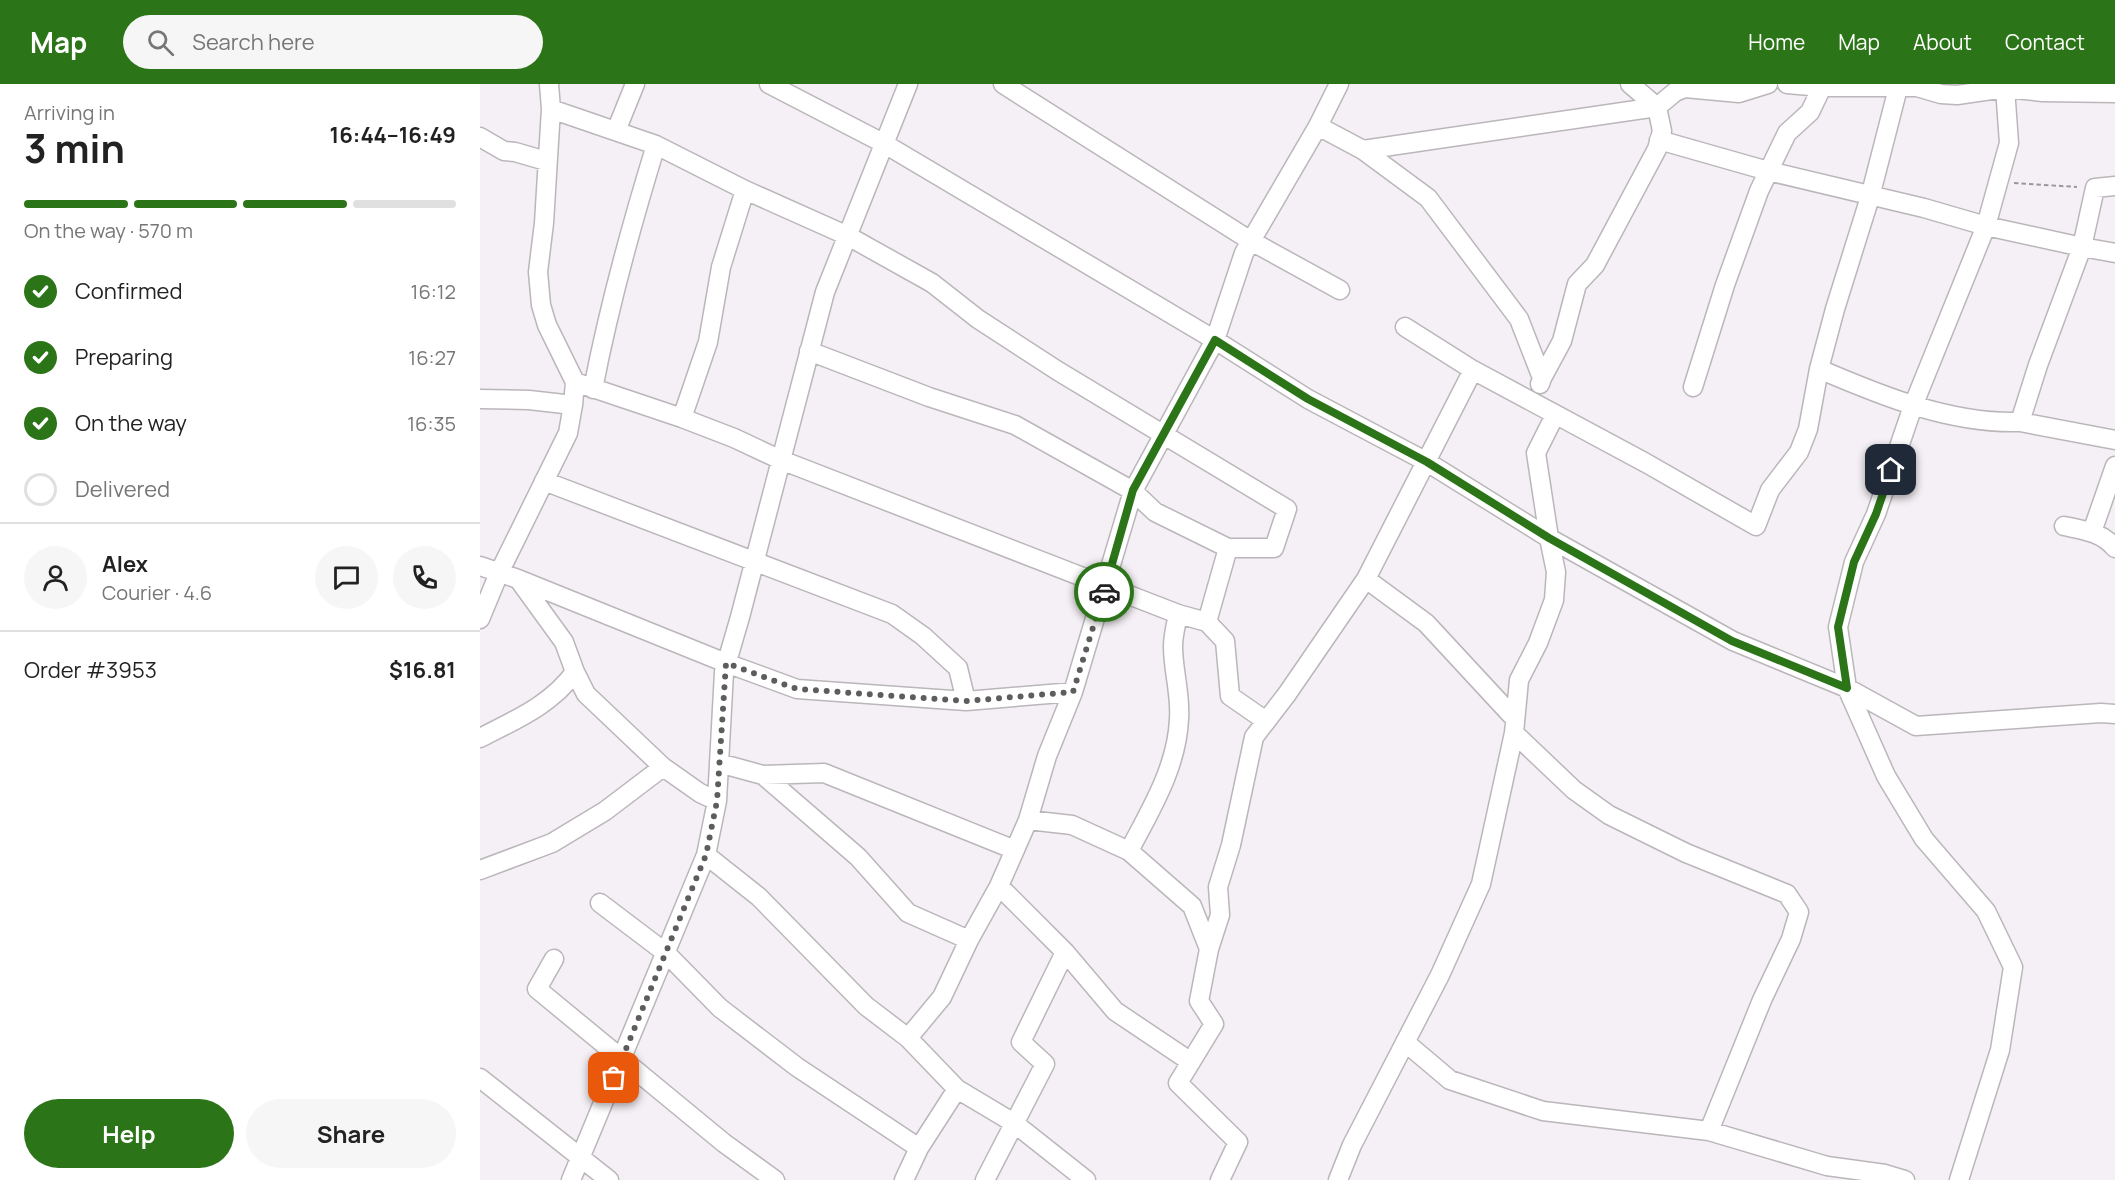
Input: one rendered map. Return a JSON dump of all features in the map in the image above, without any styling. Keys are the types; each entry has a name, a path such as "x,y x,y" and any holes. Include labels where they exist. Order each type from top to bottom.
{"street":[{"path":"480,619 498,573 568,433 573,405 574,382 547,325 541,305 538,272 544,223 546,161 551,109 549,84"},
{"path":"616,131 635,84"},
{"path":"769,84 883,143 1215,340 1308,399 1427,462 1549,538 1732,641 1847,688 1916,726 2101,713 2115,714"},
{"path":"807,84 811,105"},
{"path":"572,1180 706,855 717,801 726,663 825,292 908,84"},
{"path":"1003,84 1251,241 1340,290"},
{"path":"908,1038 942,997 969,940 999,886 1028,820 1047,756 1073,692 1133,490 1215,340 1244,253 1318,126 1339,84"},
{"path":"1535,404 1542,378 1562,341 1577,284 1595,265 1657,149 1662,131 1658,107 1630,84"},
{"path":"1363,150 1658,107 1675,92 1685,88 1739,93 1763,84"},
{"path":"1787,84 1822,87 1917,87 1941,94 1957,95 1993,87 2043,92 2109,90"},
{"path":"1693,387 1725,285 1759,191 1787,133 1810,112 1822,87"},
{"path":"1959,1180 2000,1050 2013,967 1986,912 1924,840 1886,776 1847,688 1838,627 1854,562 1876,514 1913,405 1986,226 2009,142 1993,87"},
{"path":"1405,327 1473,370 1646,463 1756,526 1770,490 1799,452 1808,429 1819,369 1834,309 1870,197 1898,88"},
{"path":"551,109 656,145 745,190 848,236 932,283 978,319 1024,350 1287,509 1274,548 1228,548 1155,512 1133,490 1015,425 929,397 808,351"},
{"path":"1318,126 1363,150 1428,198 1519,319 1542,378"},
{"path":"480,137 504,151 546,161"},
{"path":"1659,140 1768,171 1924,208 1986,226 2115,253"},
{"path":"593,389 606,324 628,236 656,145"},
{"path":"2020,422 2038,364 2082,247 2095,188 2115,186"},
{"path":"682,418 708,342 721,267 745,190"},
{"path":"1819,369 1878,395 1913,405 1995,423 2020,422 2115,440"},
{"path":"1220,1180 1238,1142 1178,1083 1214,1024 1199,1000 1209,949 1220,915 1218,887 1231,845 1254,737 1287,694 1366,579 1473,370"},
{"path":"574,382 682,418 734,438 781,460 1178,614 1207,622 1225,640 1230,696 1266,721"},
{"path":"480,399 529,400 573,405"},
{"path":"1338,1180 1352,1145 1440,975 1481,884 1515,726 1518,680 1538,643 1554,600 1556,572 1536,453 1556,414"},
{"path":"2092,532 2115,466"},
{"path":"544,481 892,614 923,636 958,668 966,701"},
{"path":"2064,526 2092,532 2110,542 2115,548"},
{"path":"1207,622 1228,548"},
{"path":"480,566 797,689 966,701 1073,692"},
{"path":"518,579 557,630 586,694 594,703 663,766 700,793 717,801"},
{"path":"1366,579 1426,622 1515,726 1574,790 1609,815 1686,854 1787,894 1798,912 1791,939 1762,1000 1709,1131"},
{"path":"1129,851 1175,756 1180,699 1173,645 1178,614"},
{"path":"480,738 533,712 562,689 575,672"},
{"path":"719,763 763,775 824,773 1015,850"},
{"path":"480,870 552,843 605,811 663,766"},
{"path":"763,775 858,857 908,913 969,940"},
{"path":"1028,820 1072,825 1129,851 1192,906 1209,949"},
{"path":"706,855 759,897 866,1006 908,1038 957,1089 1014,1123 1086,1180"},
{"path":"999,886 1065,952 1115,1011 1191,1062"},
{"path":"600,903 666,953 720,1008 797,1067 919,1148"},
{"path":"985,1180 1045,1064 1021,1042 1065,952"},
{"path":"554,959 537,989 724,1143 775,1180"},
{"path":"1405,1042 1450,1080 1543,1111 1709,1131 1827,1166 1885,1174 1905,1180"},
{"path":"480,1078 609,1180"},
{"path":"904,1180 919,1148 957,1089"}],"path":[{"path":"1998,182 2095,188"}],"way so far":[{"path":"614,1078 706,855 717,801 726,663 797,689 966,701 1073,692 1104,592"}],"route":[{"path":"1104,592 1133,490 1215,340 1308,399 1427,462 1549,538 1732,641 1847,688 1838,627 1854,562 1876,514 1891,470"}]}
